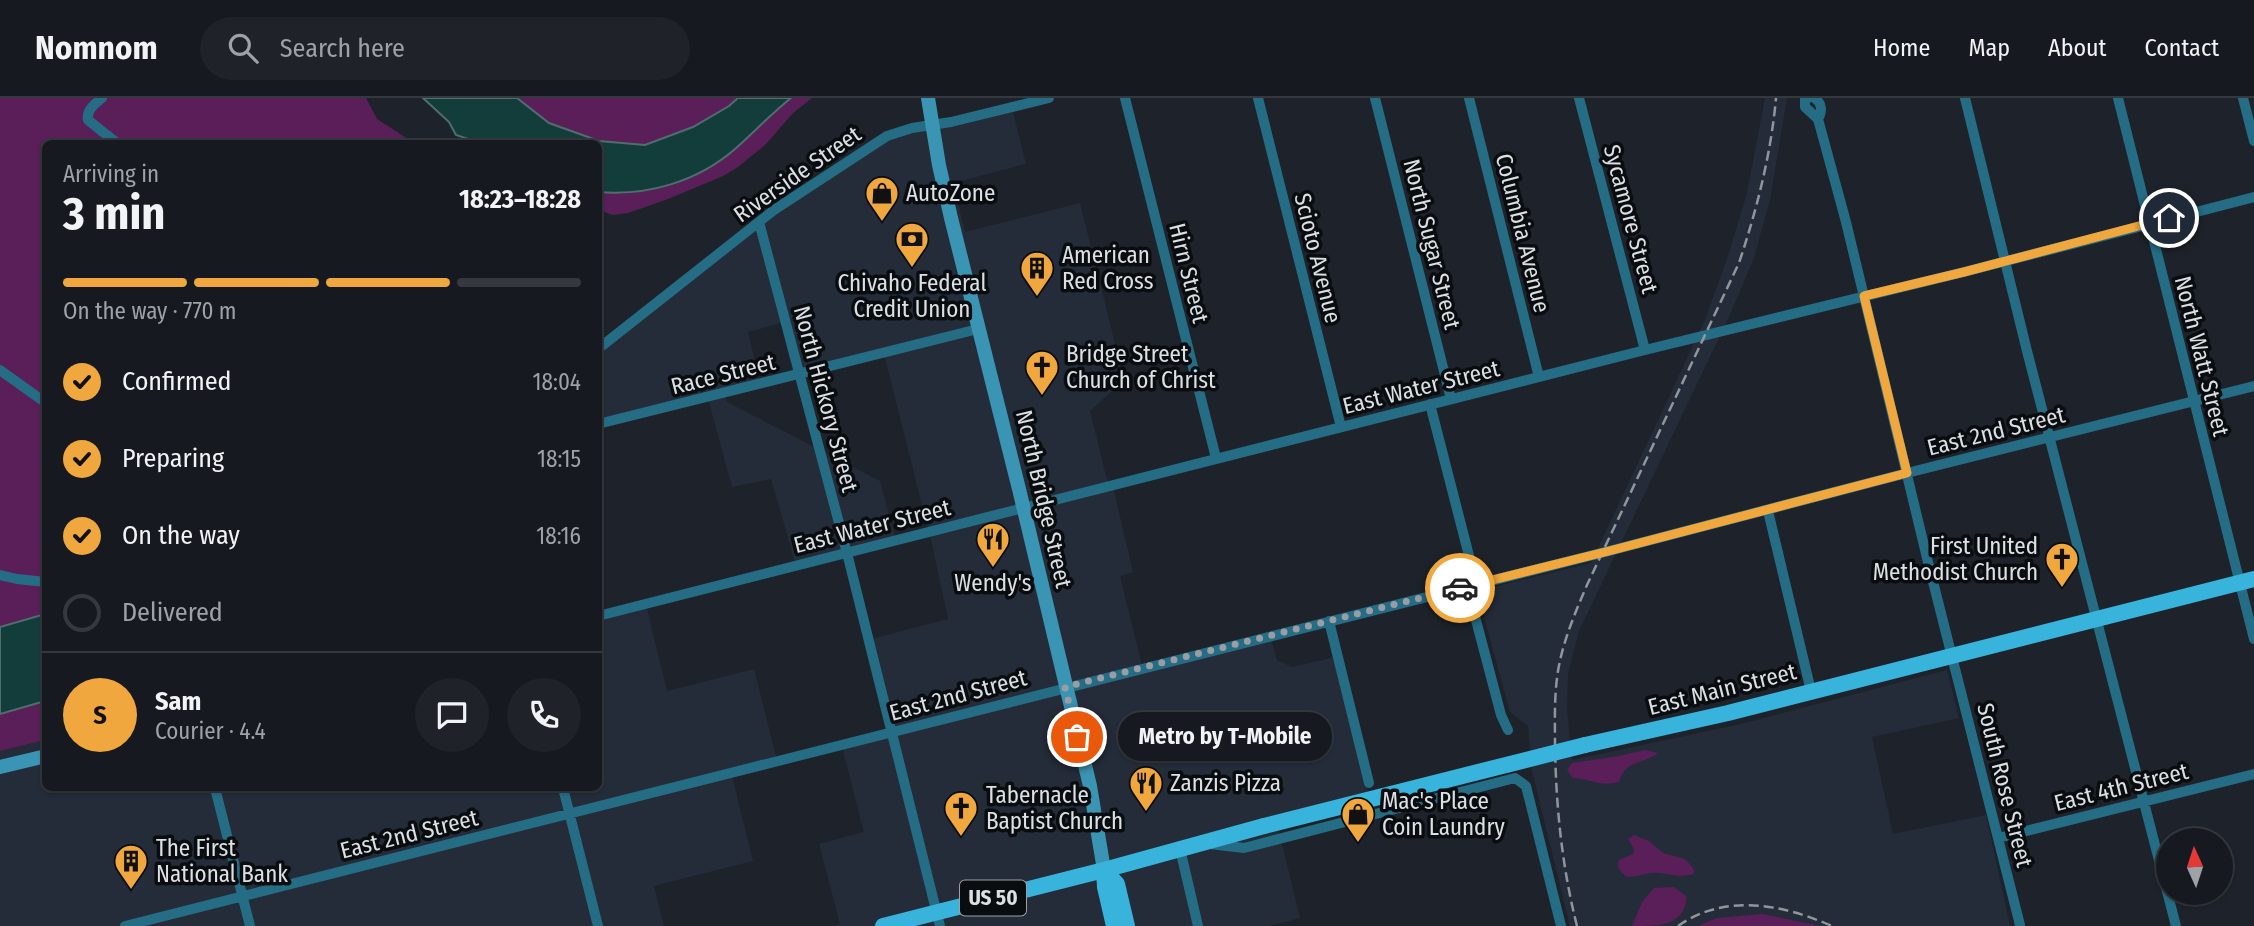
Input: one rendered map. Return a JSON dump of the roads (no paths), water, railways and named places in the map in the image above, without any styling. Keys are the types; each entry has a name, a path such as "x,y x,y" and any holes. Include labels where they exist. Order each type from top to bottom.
{"main road":[{"name":"North Bridge Street","path":"928,98 939,164 1090,786 1104,870"},
{"name":"East Main Street","path":"883,926 939,919 1104,870 1264,827 2247,581"},
{"path":"0,767 42,756"},
{"path":"1104,870 1104,887 1114,926"},
{"path":"1104,870 1117,884 1127,926"}],"street":[{"path":"102,98 87,114 88,120 113,140"},
{"name":"Riverside Street","path":"602,346 759,222 887,136 1049,98"},
{"name":"Hirn Street","path":"1125,98 1216,458"},
{"name":"Scioto Avenue","path":"1258,98 1341,427"},
{"name":"North Sugar Street","path":"1375,98 1451,399"},
{"name":"Columbia Avenue","path":"1469,98 1539,377"},
{"name":"Sycamore Street","path":"1579,98 1645,350"},
{"path":"1808,98 1805,99 1805,107 1818,120 1822,111 1814,98"},
{"path":"1965,98 2049,437 2176,926"},
{"name":"North Watt Street","path":"2118,98 2194,401 2247,581 2254,639"},
{"path":"2243,98 2254,141"},
{"name":"South Rose Street","path":"1818,120 2020,925"},
{"name":"East Water Street","path":"602,615 2254,197"},
{"name":"North Hickory Street","path":"759,222 939,919"},
{"name":"Race Street","path":"602,424 978,329"},
{"path":"0,370 42,400"},
{"name":"East 2nd Street","path":"125,926 2254,386"},
{"path":"1430,404 1501,715 1508,730"},
{"path":"1768,510 1811,691"},
{"path":"0,575 42,582"},
{"path":"1329,621 1369,783"},
{"name":"East 4th Street","path":"1998,838 2254,774"},
{"name":"East Main Street","path":"1201,844 1244,848 1510,779 1520,780 1526,786 1561,926"},
{"path":"216,791 250,926"},
{"path":"564,791 598,926"},
{"path":"1180,849 1198,926"}],"railway":[{"path":"1577,926 1564,859 1557,792 1555,708 1560,660 1587,585 1739,263 1762,181 1776,98"},
{"path":"1678,926 1715,909 1754,905 1793,912 1832,926"}],"place":[{"name":"AutoZone","path":"882,223"},
{"name":"Chivaho Federal Credit Union","path":"912,269"},
{"name":"American Red Cross","path":"1037,298"},
{"name":"Bridge Street Church of Christ","path":"1042,397"},
{"name":"Wendy's","path":"993,569"},
{"name":"First United Methodist Church","path":"2062,589"},
{"name":"Metro by T-Mobile","path":"1077,737"},
{"name":"Zanzis Pizza","path":"1146,813"},
{"name":"Tabernacle Baptist Church","path":"961,838"},
{"name":"Mac's Place Coin Laundry","path":"1358,844"},
{"name":"The First National Bank","path":"131,891"}]}
